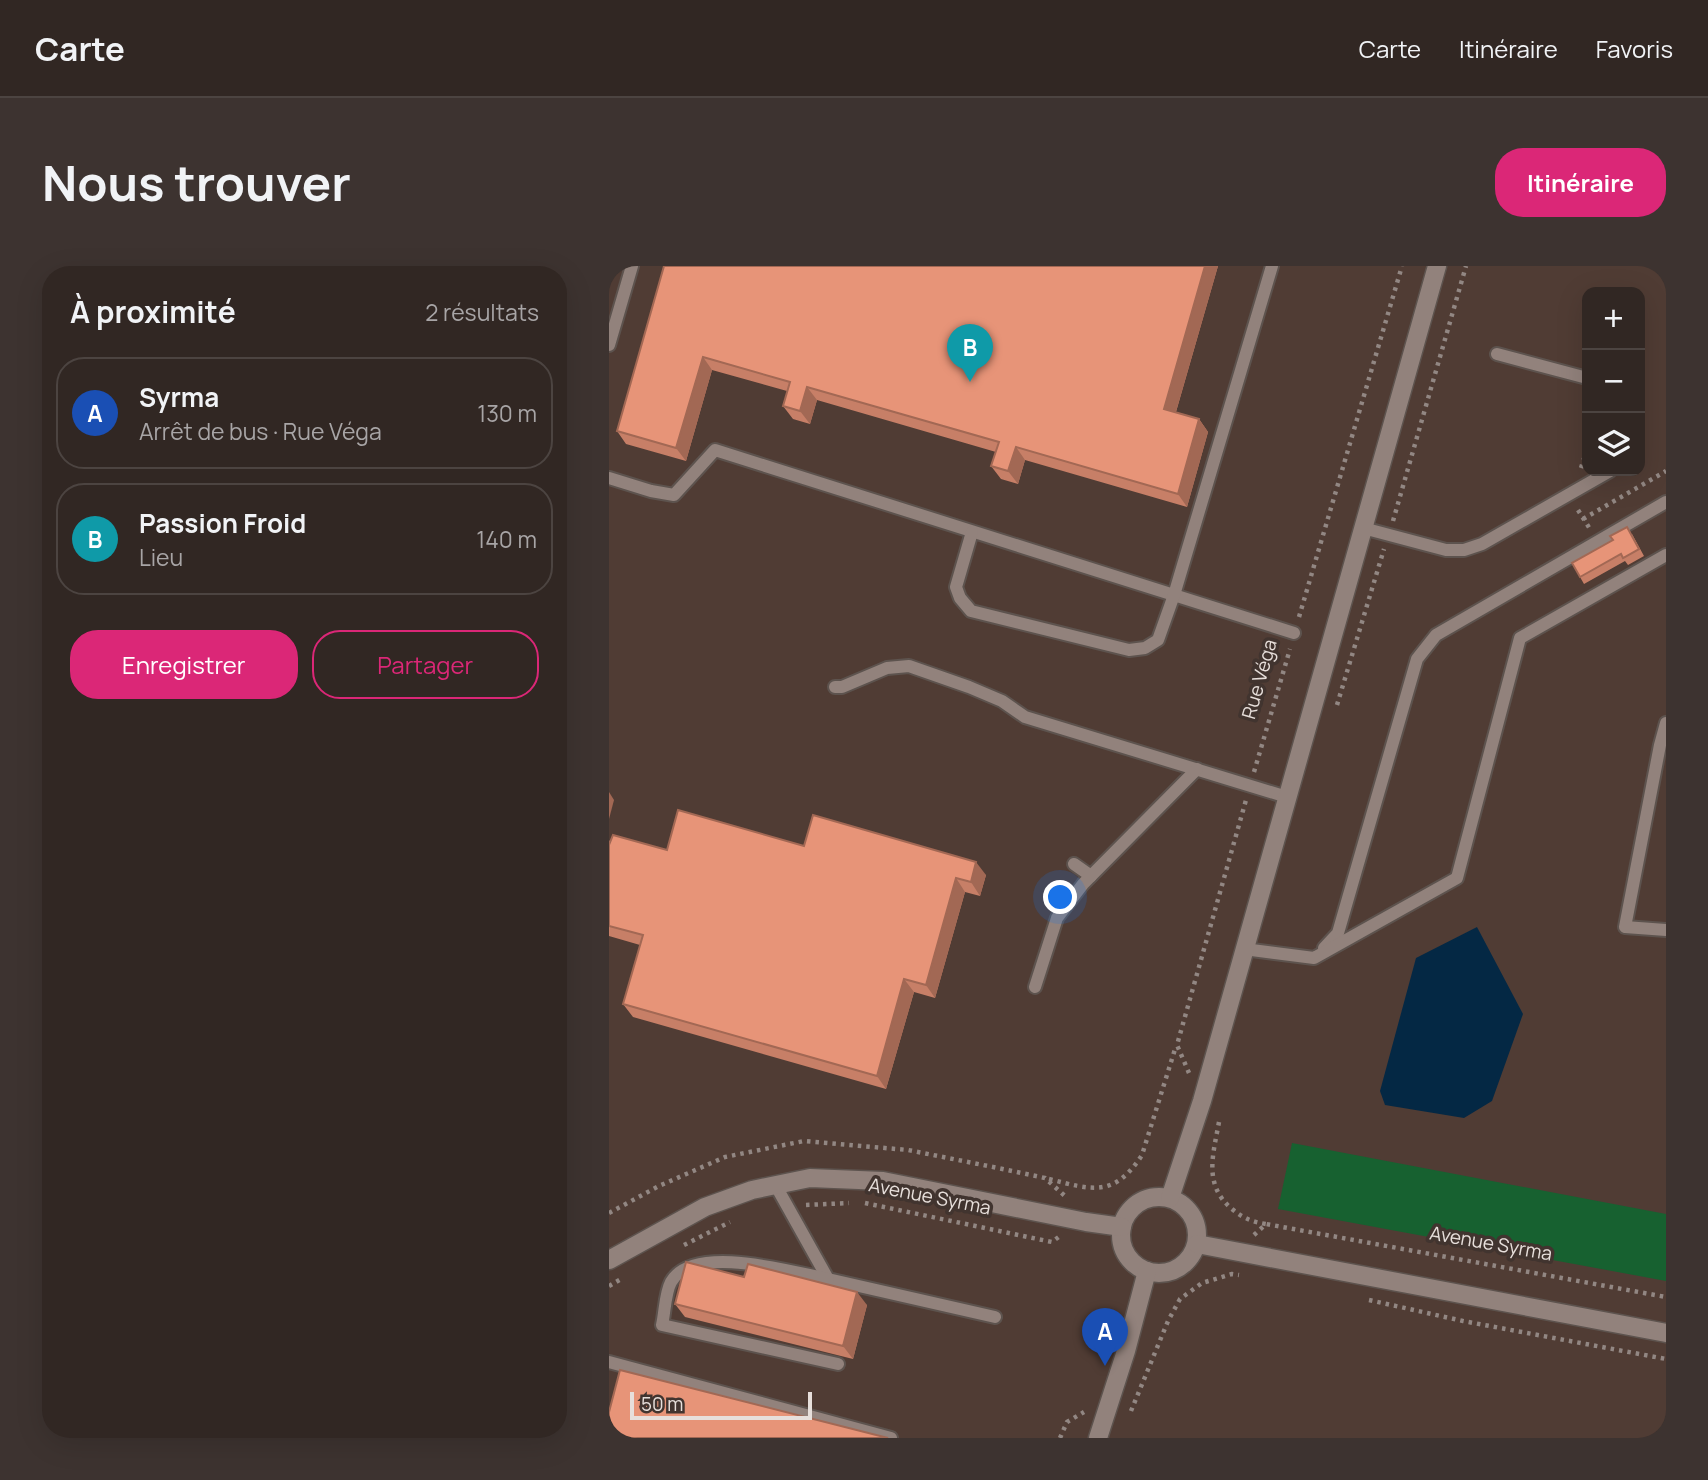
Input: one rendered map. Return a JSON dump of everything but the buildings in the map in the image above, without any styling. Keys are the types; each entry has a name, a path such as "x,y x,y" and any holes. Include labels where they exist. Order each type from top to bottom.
{"street":[{"path":"1170,1198 1202,1101 1437,266"},
{"name":"Avenue Syrma","path":"609,1260 705,1207 752,1191 810,1178 883,1181 1122,1227"},
{"path":"1157,1196 1170,1198 1181,1202 1189,1210 1198,1232 1197,1244 1184,1265 1160,1273 1147,1271 1137,1266 1124,1249 1122,1227 1134,1206 1145,1199 1157,1196"},
{"path":"1197,1244 1666,1333"},
{"path":"1098,1438 1121,1368 1147,1271"}],"lane":[{"path":"609,345 632,266"},
{"path":"972,532 956,587 960,598 971,611 1129,650 1145,649 1158,640 1174,595 1272,266"},
{"path":"1497,354 1582,378"},
{"path":"609,478 674,495 715,450 1294,633"},
{"path":"1363,528 1445,550 1464,550 1482,544 1601,476"},
{"path":"1314,958 1338,933 1417,659 1436,635 1666,502"},
{"path":"1244,949 1314,958 1457,878 1520,638 1666,555"},
{"path":"835,687 842,687 887,668 909,666 991,696 1025,718 1287,797"},
{"path":"1666,723 1625,927 1666,930"},
{"path":"1035,987 1057,918 1091,876 1197,769"},
{"path":"1075,864 1091,876"},
{"path":"776,1186 828,1279"},
{"path":"838,1364 662,1325 670,1283 683,1269 736,1261 995,1317"},
{"path":"609,1362 891,1438"}],"path":[{"name":"Rue Véga","path":"1045,1178 1089,1190 1102,1189 1133,1168 1142,1154 1177,1045 1402,266"},
{"path":"1583,519 1666,471"},
{"path":"1177,1045 1202,1101"},
{"name":"Avenue Syrma","path":"1220,1116 1210,1169 1215,1190 1225,1203 1251,1222 1666,1297"},
{"name":"Avenue Syrma","path":"788,1207 861,1202 1052,1242 1086,1222"},
{"path":"683,1245 732,1221"},
{"path":"1236,1252 1266,1224"},
{"path":"609,1286 629,1274"},
{"path":"1126,1420 1180,1299 1202,1283 1232,1274 1244,1275"}],"shaded area":[{"path":"609,266 1666,266 1666,1438 609,1438"}],"green space":[{"path":"1292,1143 1666,1214 1666,1281 1278,1209"}],"water":[{"path":"1477,927 1523,1014 1492,1101 1464,1118 1385,1105 1380,1091 1416,958"}],"place":[{"name":"Passion Froid","path":"970,382"},
{"name":"Syrma","path":"1105,1366"}]}
